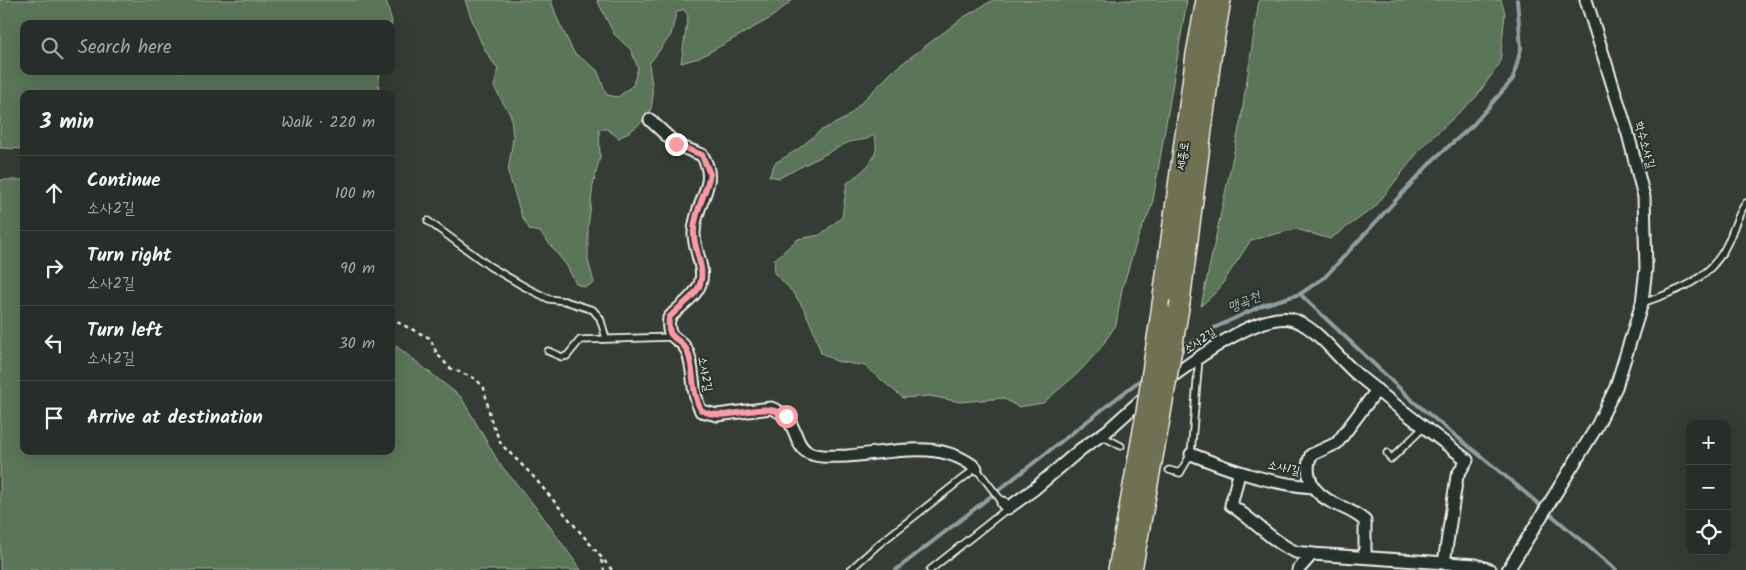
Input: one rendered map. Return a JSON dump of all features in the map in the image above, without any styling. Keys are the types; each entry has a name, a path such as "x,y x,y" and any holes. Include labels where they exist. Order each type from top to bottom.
{"main road":[{"name":"세종로","path":"1152,422 1162,312 1195,63 1206,0"},
{"name":"세종로","path":"1152,422 1180,302 1211,60 1221,0"},
{"path":"1118,570 1152,422"},
{"path":"1132,570 1152,422"}],"street":[{"name":"학수소사길","path":"1508,570 1534,531 1596,428 1616,387 1642,303 1646,268 1644,196 1628,134 1586,0"},
{"path":"650,120 676,144 702,155 710,174 696,212 694,231 702,274 700,284 696,292 669,318 668,328 672,337"},
{"name":"소사2길","path":"1006,505 1100,435 1136,403 1200,356 1225,340 1262,324 1275,319 1289,319 1307,326 1358,376 1467,460 1457,476 1444,563"},
{"name":"소사2길","path":"672,337 686,347 696,402 701,410 707,414 716,415 771,408 779,410 786,416 802,447 808,452 830,457 900,451 942,450 965,459 977,470"},
{"path":"1313,487 1307,474 1308,464 1312,455 1337,442 1377,390"},
{"name":"소사1길","path":"1191,454 1240,474 1289,485 1313,487 1321,497 1335,506 1354,511 1365,521 1365,557"},
{"path":"1240,474 1231,505 1295,552 1444,563 1476,566 1490,570"},
{"path":"1298,570 1312,554"}],"lane":[{"path":"1642,303 1674,292 1698,280 1728,244 1741,210 1746,203"},
{"path":"428,221 489,266 525,287 549,299 565,301 592,310 600,318 606,338"},
{"path":"548,351 562,357 566,356 580,340 672,337"},
{"path":"1169,470 1180,473 1191,454 1200,356"},
{"path":"1387,452 1391,459 1425,427"},
{"path":"1100,435 1121,446"},
{"path":"850,570 879,544 977,470"},
{"name":"소사2길","path":"977,470 1006,505"},
{"path":"930,570 1006,505"}],"path":[{"path":"395,320 430,338 437,354 450,368 476,379 484,388 491,420 501,444 532,475 612,570"},
{"path":"601,558 604,570"}],"green space":[{"path":"0,0 386,0 391,20 20,20 20,75 380,75 378,90 20,90 20,149 0,148"},
{"path":"465,0 551,0 557,18 574,53 597,70 607,95 618,97 633,85 638,68 631,50 614,34 597,0 793,0 769,19 699,58 681,63 688,15 683,9 676,13 671,35 649,64 652,100 647,116 641,123 619,138 607,129 599,129 600,157 593,185 588,228 588,260 594,283 585,287 576,284 567,266 540,232 530,230 522,217 508,172 513,138 511,116 494,87 498,68 483,46"},
{"path":"993,0 1187,0 1152,206 1138,237 1122,289 1116,325 1099,350 1078,373 1043,403 1018,407 1003,398 960,402 930,396 903,398 865,366 836,361 821,353 804,309 792,291 774,273 775,259 798,239 820,235 842,217 847,183 865,169 874,157 876,143 874,135 867,139 849,142 779,178 769,176 775,163 797,150 820,131 846,118 895,69 964,17"},
{"path":"1259,0 1501,0 1505,13 1500,63 1476,97 1422,147 1375,207 1330,239 1296,229 1251,240 1218,290 1201,306 1241,119"},
{"path":"0,180 20,180 20,455 395,455 395,345 461,397 499,463 538,510 581,570 0,570"}],"waterway":[{"name":"맹곡천","path":"1178,353 1214,328 1263,305 1300,294 1325,277 1434,159 1473,125 1513,79 1521,48 1517,0"},
{"path":"1300,294 1414,402 1515,484 1616,570"},
{"name":"맹곡천","path":"896,570 1144,377"}],"route":[{"path":"676,144 702,155 710,174 708,186 696,212 694,231 702,274 700,284 696,292 679,306 669,318 668,328 672,337 686,347 696,402 701,410 707,414 716,415 771,408 779,410 786,416"}]}
